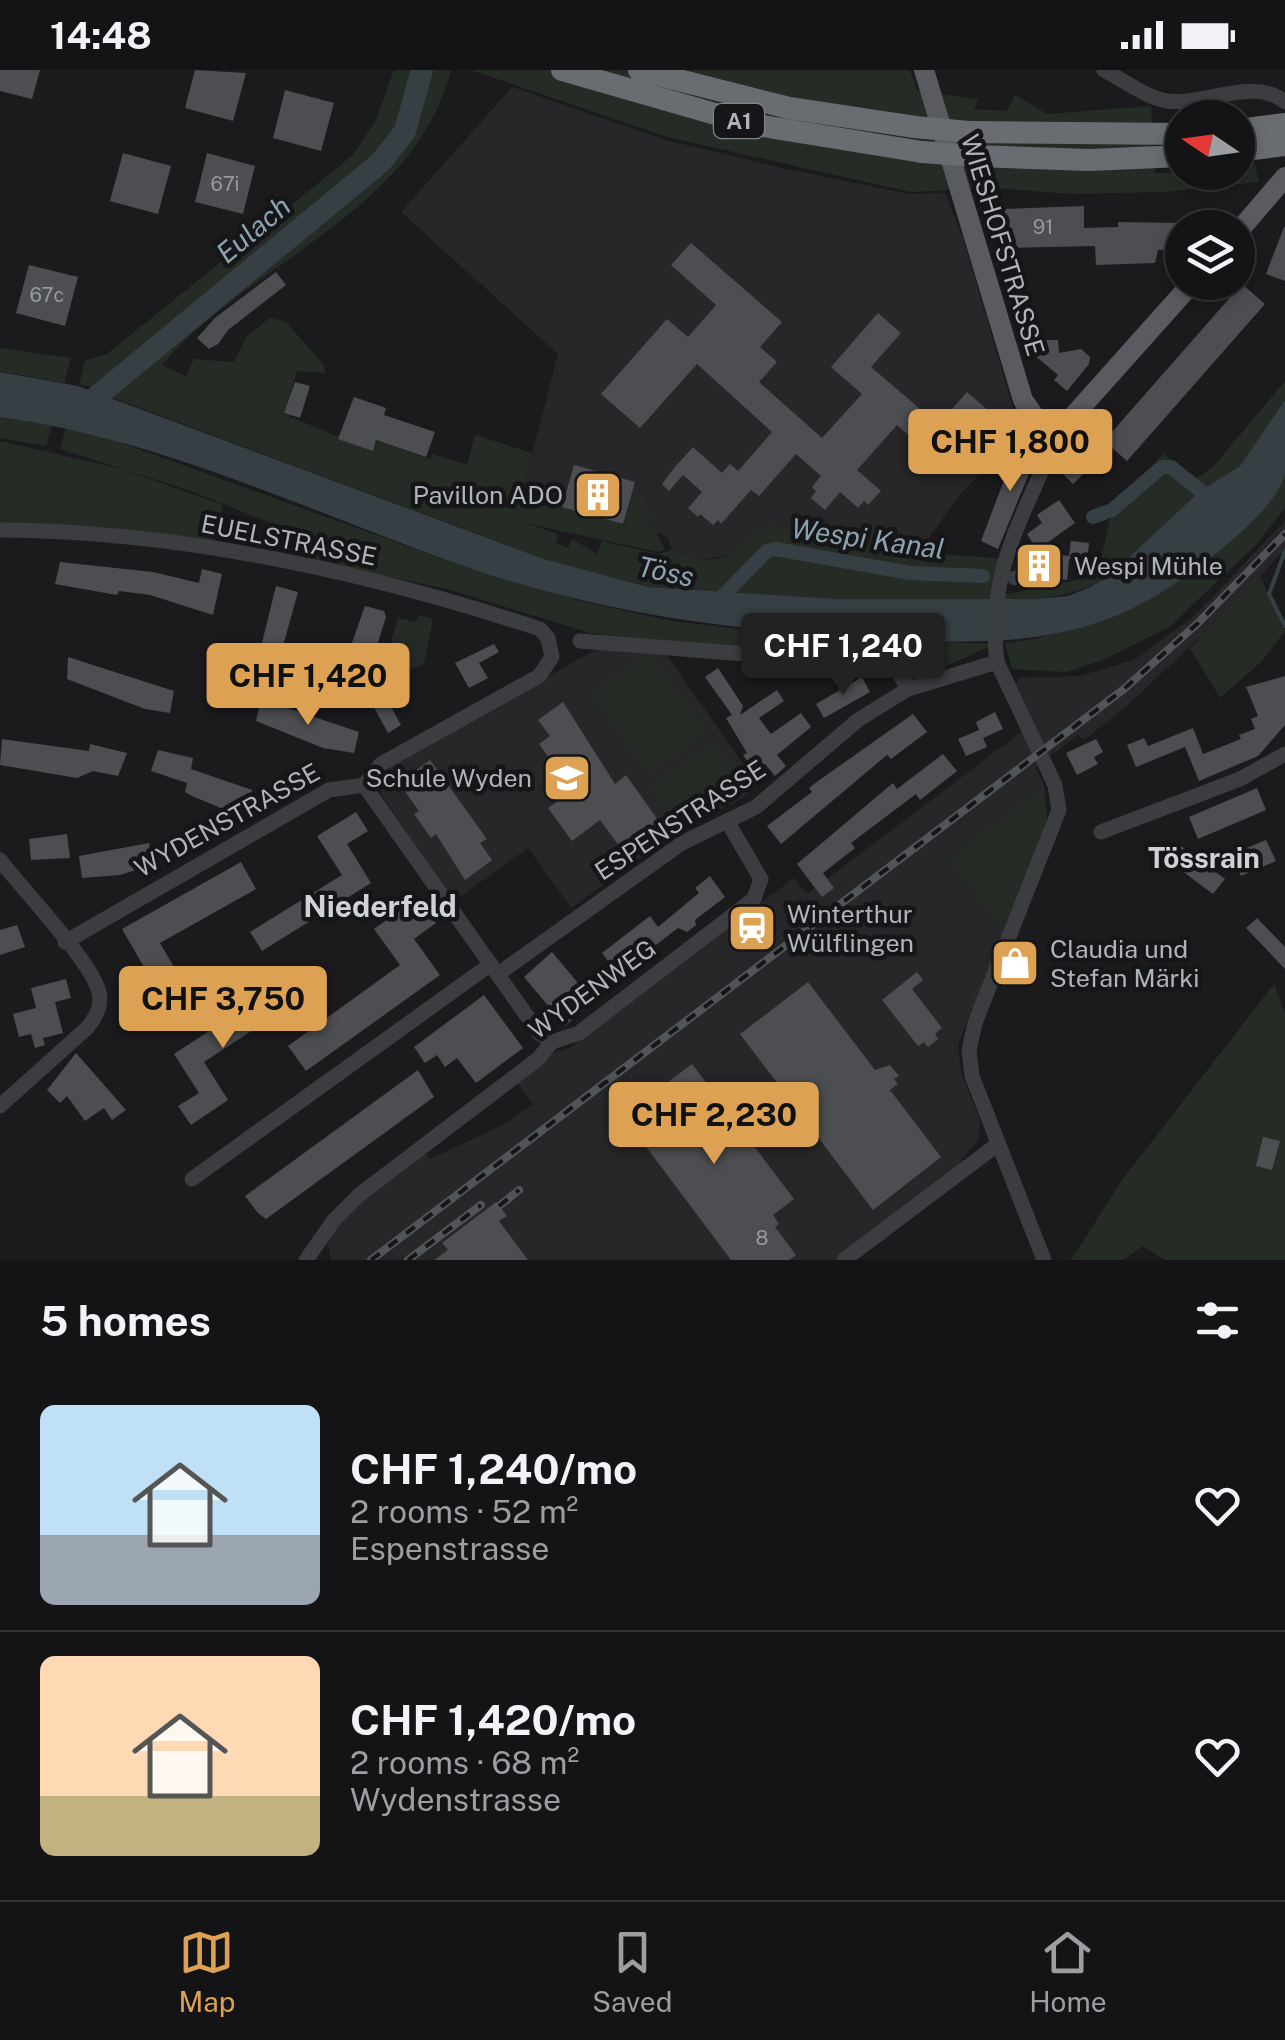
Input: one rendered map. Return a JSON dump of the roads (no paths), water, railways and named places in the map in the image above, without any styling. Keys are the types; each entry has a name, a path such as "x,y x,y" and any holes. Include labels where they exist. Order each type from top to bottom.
{"highway":[{"name":"A1","path":"562,70 750,124 922,152 1089,160 1165,157"},
{"name":"A1","path":"639,70 788,108 914,127 969,132 1165,134"},
{"path":"1255,130 1283,129"},
{"path":"1255,143 1283,129"}],"main road":[{"name":"WIESHOFSTRASSE","path":"924,70 1023,400 1034,416 1059,432"},
{"path":"1255,212 1285,176"},
{"path":"1059,432 1177,300"}],"street":[{"path":"1104,70 1166,101 1256,92 1277,96 1283,129"},
{"path":"1044,1260 972,1076 969,1044 1054,831 1060,803 998,662 995,644 999,572 1059,432"},
{"name":"EUELSTRASSE","path":"0,530 204,547 323,570 540,628 552,648"},
{"path":"580,640 887,665 898,672 908,689"},
{"name":"WYDENSTRASSE","path":"65,942 335,787 364,785 381,764 539,676 548,667 552,648"},
{"name":"ESPENSTRASSE","path":"192,1180 682,842 756,807 842,732 908,689 998,662"},
{"path":"1101,832 1240,779 1285,754"},
{"path":"364,785 540,1033 552,1042"},
{"name":"WYDENWEG","path":"306,1260 346,1206 538,1059 552,1042 566,1041 579,1033 758,896 760,874 727,821"},
{"path":"0,860 95,982 98,1012 42,1072 0,1106"},
{"path":"844,1260 998,1144"}],"waterway":[{"name":"Eulach","path":"84,407 381,162 405,131 422,70"},
{"name":"Wespi Kanal","path":"1093,517 1112,510 1162,467 1171,467 1214,502"},
{"name":"Wespi Kanal","path":"714,605 767,551 776,549 910,573 983,576"},
{"path":"1285,551 1269,594 1285,626"},
{"name":"Wespi Kanal","path":"1014,578 1030,576"}],"railway":[{"path":"371,1260 1124,689 1198,623 1285,534"},
{"path":"499,1206 519,1190"},
{"path":"408,1260 481,1205"}],"place":[{"name":"Pavillon ADO","path":"598,495"},
{"name":"Wespi Mühle","path":"1039,566"},
{"name":"Schule Wyden","path":"567,778"},
{"name":"Winterthur Wülflingen","path":"752,928"},
{"name":"Claudia und Stefan Märki","path":"1015,963"}],"district":[{"name":"Tössrain","path":"1204,857"},
{"name":"Niederfeld","path":"380,906"}],"water label":[{"name":"Töss","path":"666,571"}]}
